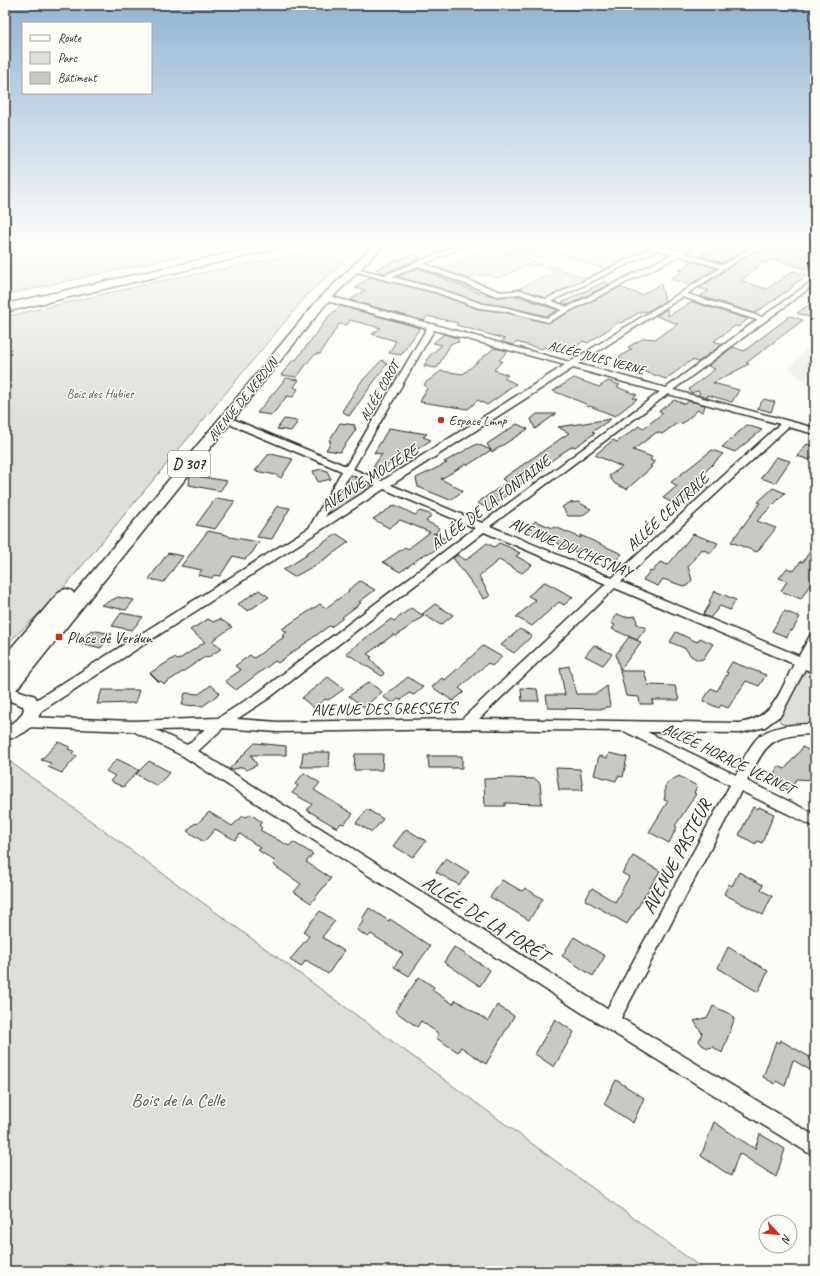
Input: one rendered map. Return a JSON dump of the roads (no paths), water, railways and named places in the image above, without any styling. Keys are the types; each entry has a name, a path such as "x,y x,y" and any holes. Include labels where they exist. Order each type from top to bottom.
{"highway":[{"path":"5,308 24,304"}],"main road":[{"name":"AVENUE DE VERDUN","path":"5,668 308,304"},
{"name":"AVENUE DE VERDUN","path":"5,691 321,304"},
{"path":"5,650 42,623"},
{"path":"5,691 29,701 30,715 22,727 5,733"}],"street":[{"name":"ALLÉE JULES VERNE","path":"347,304 815,431"},
{"path":"475,304 548,320 581,304"},
{"path":"503,304 504,309"},
{"path":"553,304 569,310"},
{"name":"AVENUE MOLIÈRE","path":"30,715 313,530 669,304"},
{"path":"711,304 764,320"},
{"name":"ALLÉE DE LA FONTAINE","path":"188,752 220,723 255,701 483,527 786,304"},
{"name":"ALLÉE COROT","path":"313,530 432,326"},
{"name":"AVENUE DU CHESNAY","path":"225,420 348,470 815,668"},
{"name":"ALLÉE CENTRALE","path":"465,724 612,583 787,423"},
{"path":"801,662 815,637"},
{"name":"AVENUE DES GRESSETS","path":"30,715 134,726 220,723 278,727 465,724 740,728 751,727 769,719 776,710 801,662"},
{"name":"ALLÉE DE LA FORÊT","path":"134,726 188,752 610,1021 815,1147"},
{"name":"ALLÉE HORACE VERNET","path":"626,727 815,821"},
{"name":"AVENUE PASTEUR","path":"610,1021 759,745 776,733 793,729 815,729"}],"place":[{"name":"Espace Lmnp","path":"441,420"},
{"name":"Place de Verdun","path":"59,637"}],"park label":[{"name":"Bois des Hubies","path":"100,393"},
{"name":"Bois de la Celle","path":"178,1099"}]}
